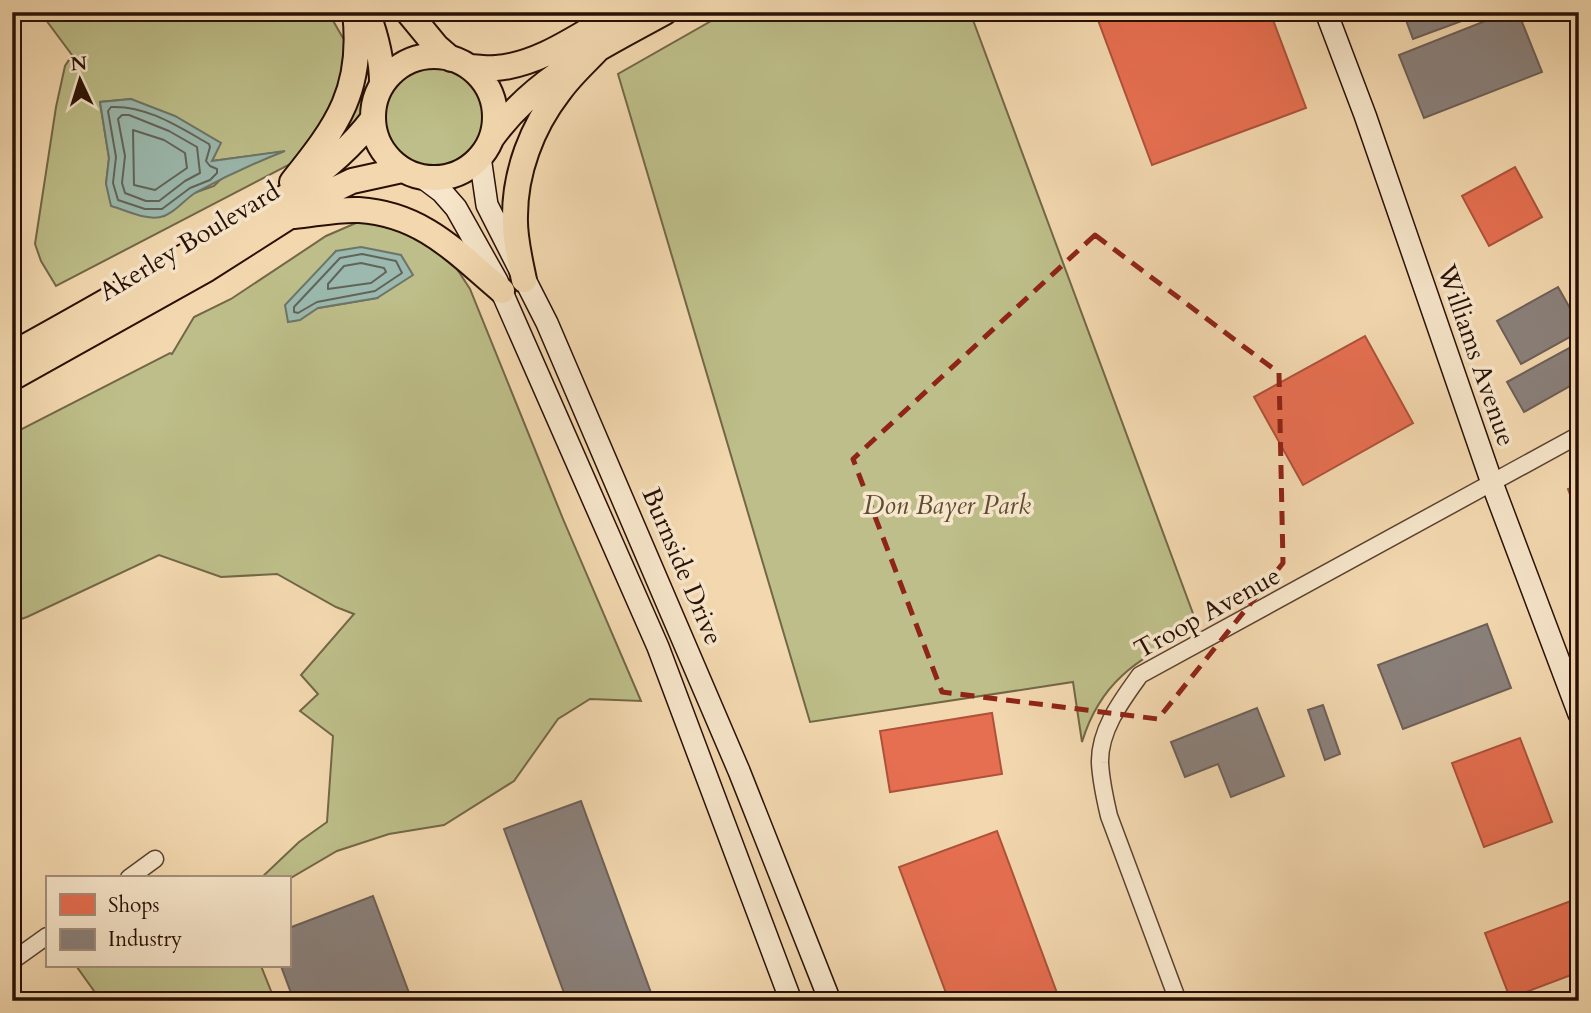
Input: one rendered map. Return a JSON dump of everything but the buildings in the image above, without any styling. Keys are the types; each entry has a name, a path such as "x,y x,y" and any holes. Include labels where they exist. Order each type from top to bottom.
{"main road":[{"path":"355,12 358,52 349,95 337,124 284,208 357,210 393,215 428,229 513,286"},
{"path":"367,12 382,65 383,83"},
{"path":"408,12 418,27 483,80 492,98 495,119 485,148"},
{"path":"620,12 560,46 516,65 495,69 432,56 413,60 396,69 383,83 374,101 372,120 376,139 386,156 412,174 443,177 463,171 485,148 508,115 527,96 599,48 665,12"},
{"name":"Williams Avenue","path":"1326,12 1365,115 1492,483 1579,714"},
{"path":"513,286 516,191 523,160 536,127 559,91 599,48"},
{"name":"Akerley Boulevard","path":"12,379 207,269 284,208 341,156 372,120"},
{"name":"Burnside Drive","path":"485,148 486,205 513,286 658,647 791,1001"},
{"name":"Akerley Boulevard","path":"12,354 236,228 352,181 412,174"},
{"name":"Burnside Drive","path":"412,174 442,192 456,208 476,240 547,323 739,771 830,1001"}],"street":[{"name":"Troop Avenue","path":"1178,1001 1112,823 1103,790 1100,760 1107,729 1120,702 1140,675 1579,435"},
{"path":"132,876 155,859"},
{"path":"12,961 46,937"}],"highlighted area":[{"path":"1095,235 1279,373 1283,563 1158,719 942,692 853,459"}],"green space":[{"path":"40,12 328,12 347,45 369,123 56,286 41,261 35,244 56,107 65,66 72,55","holes":["131,99 220,143 212,161 281,152 224,176 214,186 194,193 164,216 106,184 109,158 100,102"]},
{"name":"Don Bayer Park","path":"727,12 970,12 1198,627 1127,671 1101,701 1090,719 1082,742 1073,682 810,722 618,74"},
{"path":"431,60 451,64 468,76 480,93 484,113 480,133 468,150 451,162 431,166 411,162 394,150 382,133 378,113 382,93 394,76 411,64"},
{"path":"386,210 429,226 470,289 563,519 641,701 590,699 558,719 514,781 444,825 389,834 337,851 290,878 290,876 263,876 299,842 327,822 333,736 300,711 318,694 301,675 354,614 277,574 221,577 159,555 12,622 12,434 172,354 194,317 231,299 326,236","holes":["336,251 377,298 318,308 317,274"]},
{"path":"78,968 262,968 275,1001 97,1001 99,998"}],"water":[{"path":"131,99 175,116 221,143 212,161 285,151 206,187 164,216 151,218 130,213 111,206 106,184 109,158 100,102"},
{"path":"361,247 401,255 413,275 377,298 318,308 300,320 288,322 285,305 336,251"}]}
